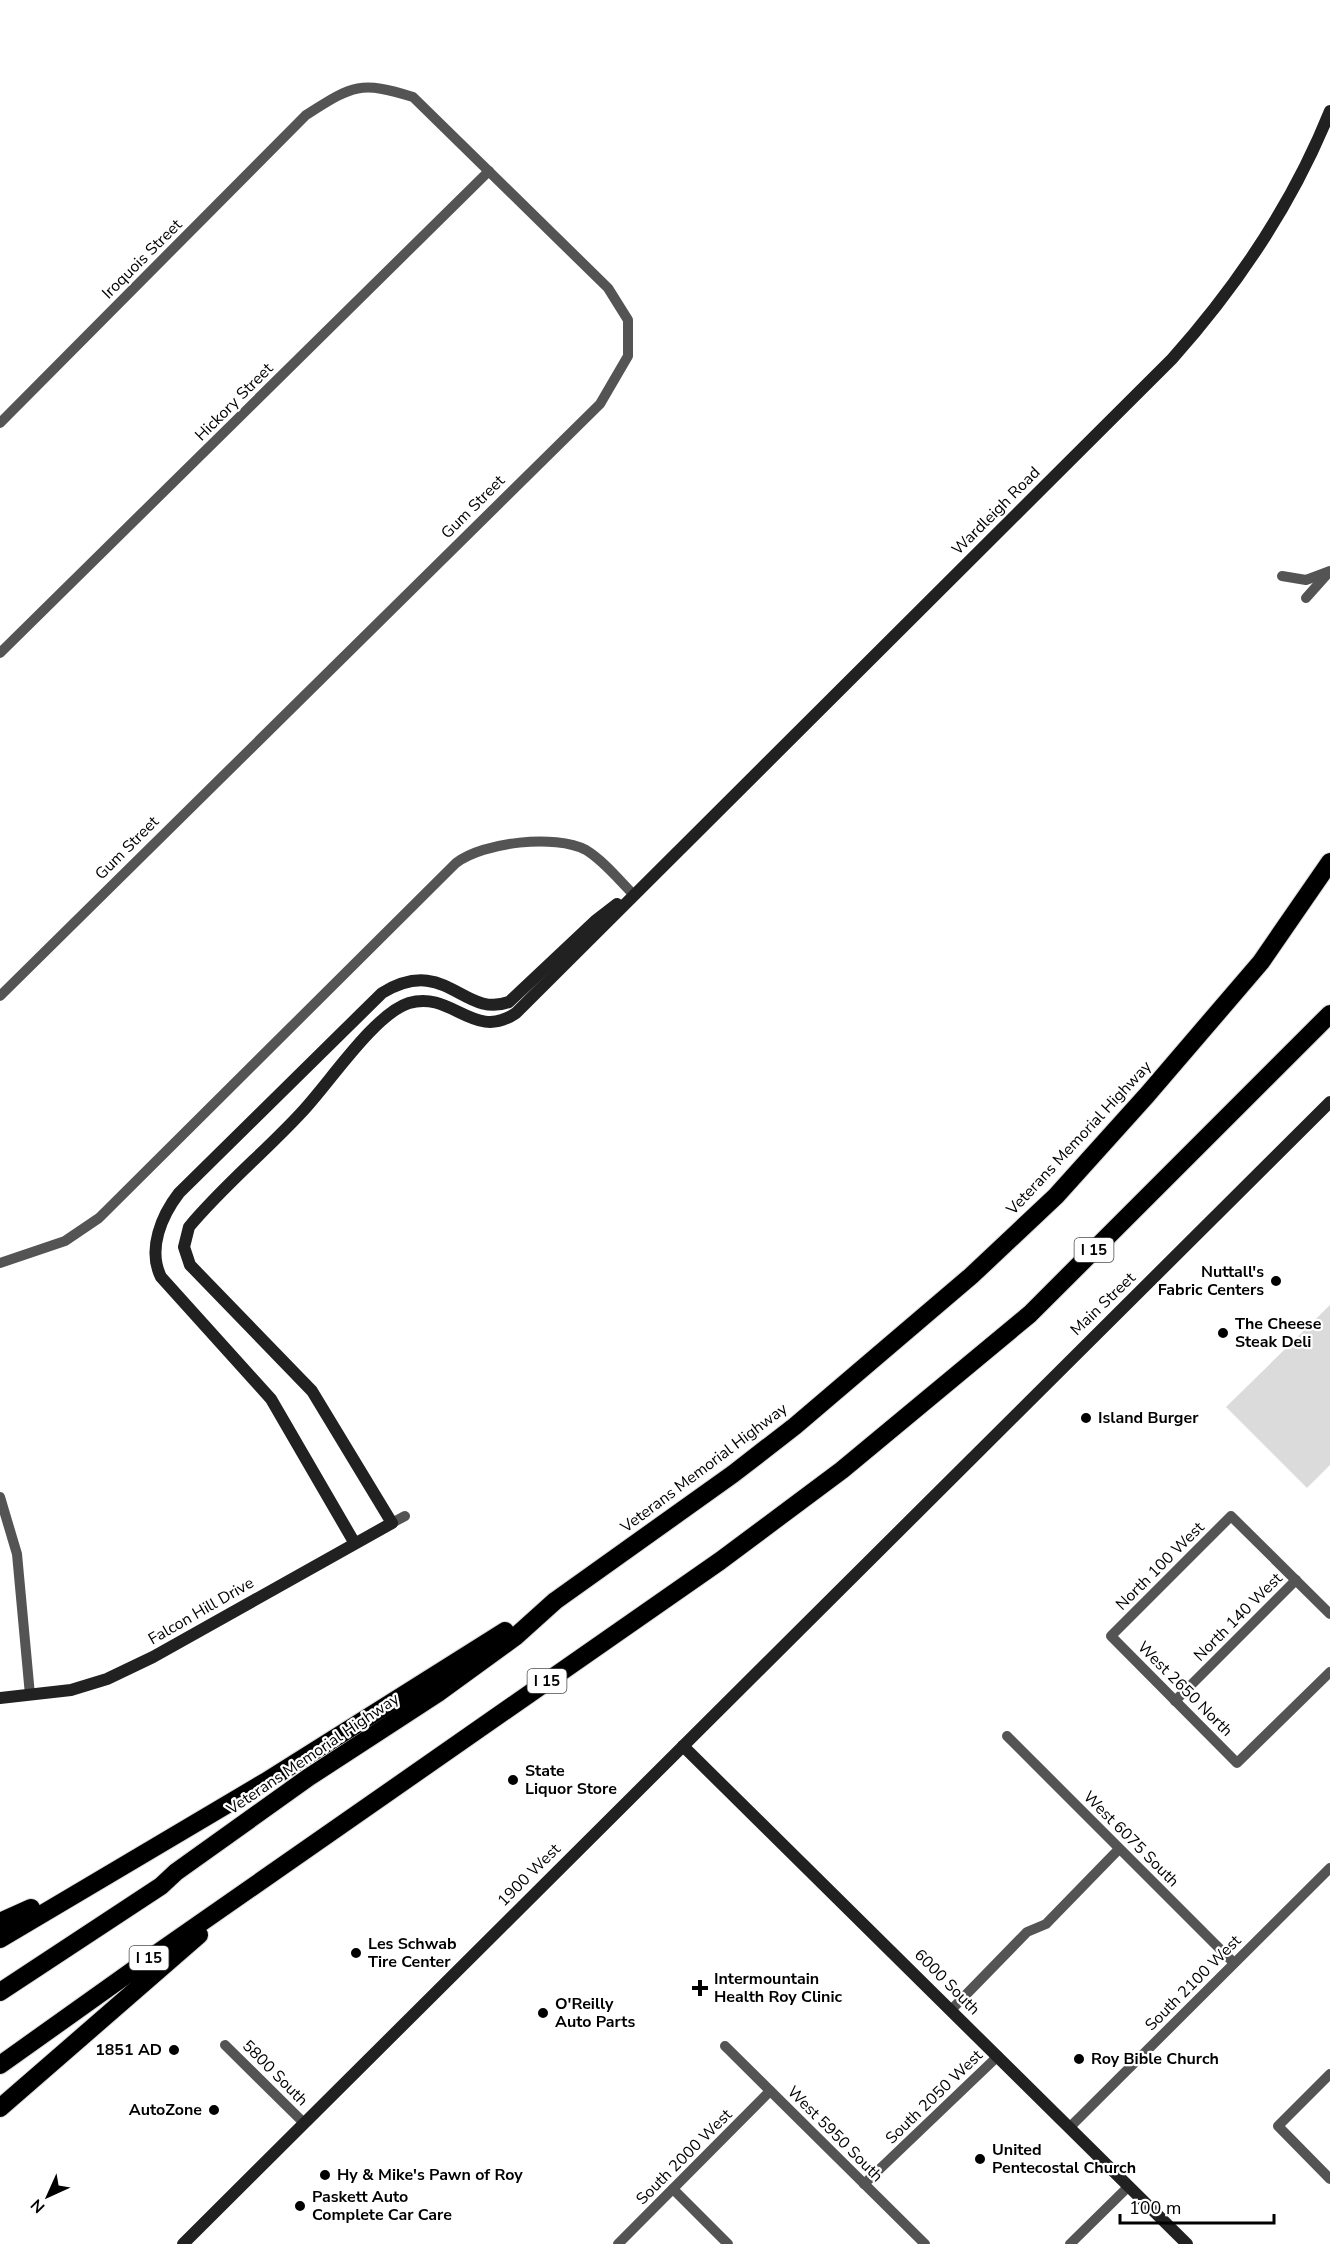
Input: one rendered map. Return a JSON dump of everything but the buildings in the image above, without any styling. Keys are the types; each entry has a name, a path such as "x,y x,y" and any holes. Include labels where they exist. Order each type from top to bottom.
{"highway":[{"name":"Veterans Memorial Highway","path":"0,1992 161,1886 176,1872 309,1777 438,1693 514,1637 555,1601 795,1426 971,1276 1056,1196 1147,1095 1261,962 1330,862"},
{"name":"I 15","path":"0,2065 720,1562 842,1470 1030,1314 1330,1014"},
{"path":"0,1939 94,1881 265,1782 418,1684 555,1601"},
{"path":"0,1922 94,1881"},
{"path":"0,2108 249,1889"}],"main road":[{"name":"Wardleigh Road","path":"633,895 1108,424 1194,334 1235,282 1267,234 1296,185 1330,111"},
{"path":"393,1522 312,1391 189,1265 184,1247 186,1233 194,1222 302,1113 344,1061 392,1013 412,1002 428,1001 444,1004 478,1021 494,1022 511,1016 633,895"},
{"path":"354,1542 271,1399 161,1276 156,1265 155,1250 164,1218 179,1193 381,993 398,985 425,980 451,986 480,1004 495,1006 509,1002 595,921 633,895"},
{"name":"Main Street","path":"899,1530 1330,1102"},
{"name":"Falcon Hill Drive","path":"0,1698 88,1685 153,1657 393,1522"},
{"name":"1900 West","path":"183,2244 899,1530"},
{"name":"6000 South","path":"683,1746 952,2009 1187,2244"}],"street":[{"name":"Gum Street","path":"0,996 600,404 628,356 628,321 613,296 413,97 378,86 345,91 306,115"},
{"name":"Iroquois Street","path":"0,423 306,115"},
{"name":"Hickory Street","path":"0,653 489,171"},
{"path":"1282,576 1306,580 1330,572"},
{"path":"1306,598 1330,572"},
{"path":"0,1263 52,1246 99,1218 456,863 468,854 498,846 556,842 572,845 596,857 633,895"},
{"path":"0,1497 17,1554 30,1695"},
{"name":"Falcon Hill Drive","path":"393,1522 405,1516"},
{"name":"North 100 West","path":"1111,1636 1231,1516 1296,1580"},
{"path":"1296,1580 1330,1614"},
{"name":"North 140 West","path":"1175,1701 1296,1580"},
{"name":"West 2650 North","path":"1111,1636 1237,1763 1330,1671"},
{"name":"West 6075 South","path":"1006,1736 1234,1963"},
{"path":"952,2009 1027,1932 1046,1924 1119,1849"},
{"name":"South 2100 West","path":"1070,2127 1330,1868"},
{"name":"5800 South","path":"225,2045 304,2123"},
{"name":"West 5950 South","path":"725,2046 925,2244"},
{"name":"South 2050 West","path":"864,2184 998,2056"},
{"path":"1330,2074 1278,2126 1330,2178"},
{"name":"South 2000 West","path":"618,2244 771,2091"},
{"path":"1070,2244 1129,2186"},
{"path":"673,2189 728,2244"}],"shaded area":[{"path":"1330,1305 1330,1465 1307,1488 1226,1407"}],"place":[{"name":"Nuttall's Fabric Centers","path":"1276,1281"},
{"name":"The Cheese Steak Deli","path":"1223,1333"},
{"name":"Island Burger","path":"1086,1418"},
{"name":"State Liquor Store","path":"513,1780"},
{"name":"Les Schwab Tire Center","path":"356,1953"},
{"name":"Intermountain Health Roy Clinic","path":"700,1988"},
{"name":"O'Reilly Auto Parts","path":"543,2013"},
{"name":"1851 AD","path":"174,2050"},
{"name":"Roy Bible Church","path":"1079,2059"},
{"name":"AutoZone","path":"214,2110"},
{"name":"United Pentecostal Church","path":"980,2159"},
{"name":"Hy & Mike's Pawn of Roy","path":"325,2175"},
{"name":"Paskett Auto Complete Car Care","path":"300,2206"}]}
